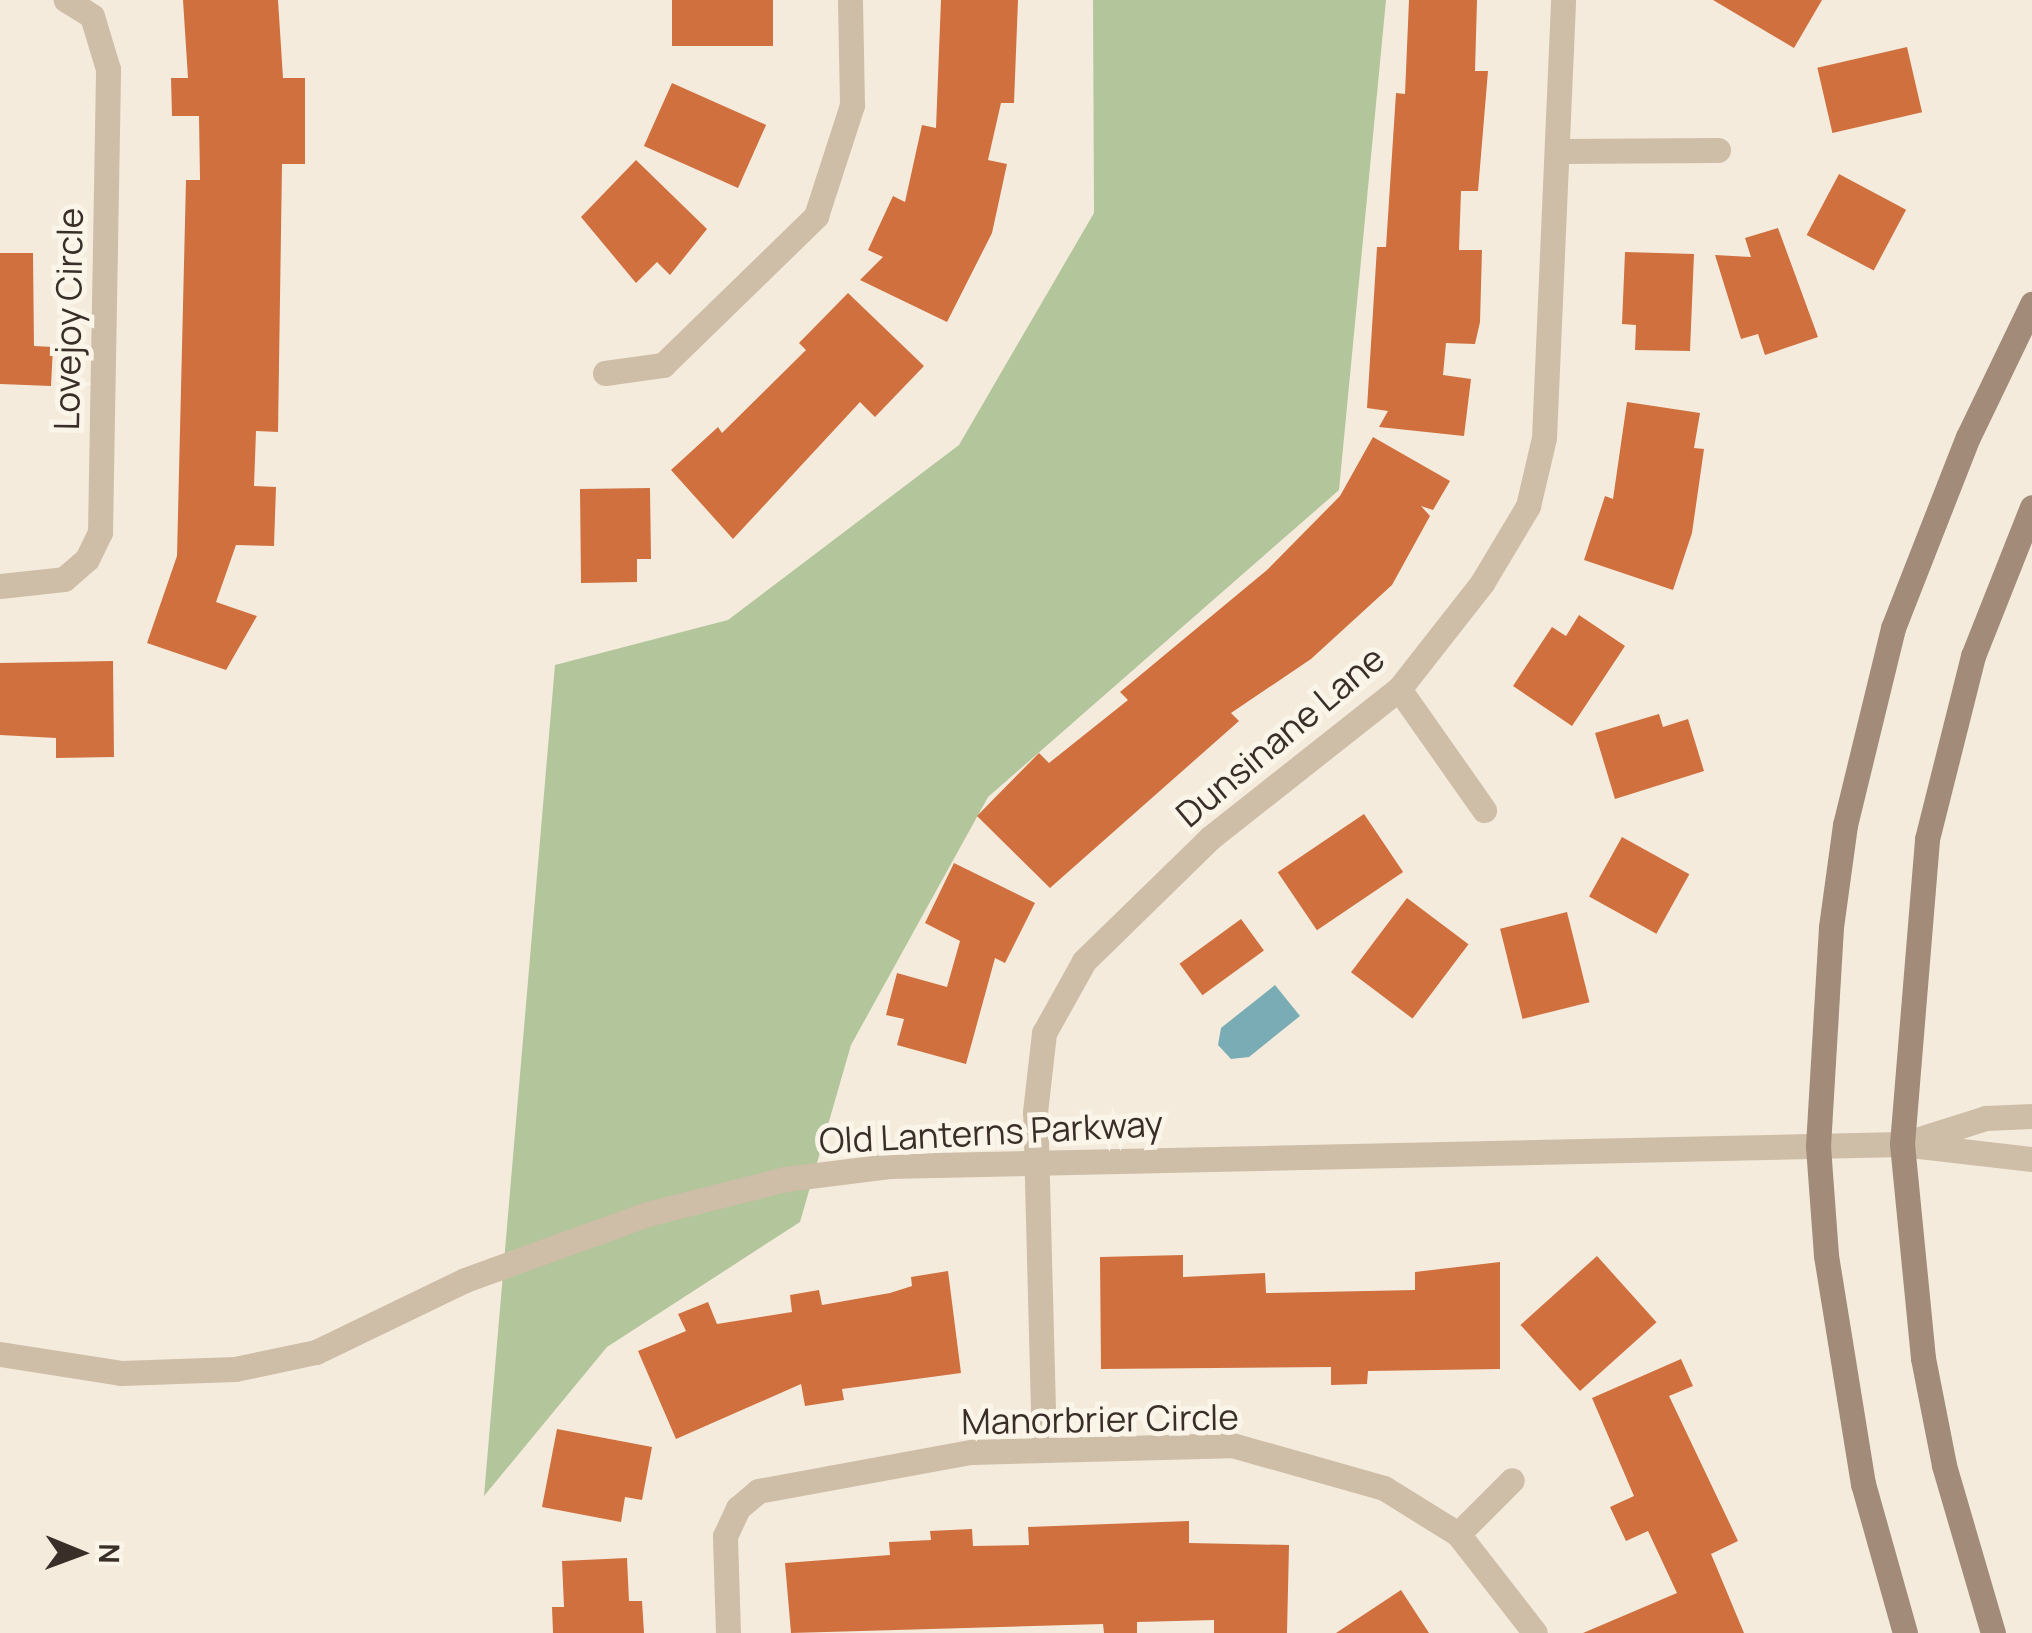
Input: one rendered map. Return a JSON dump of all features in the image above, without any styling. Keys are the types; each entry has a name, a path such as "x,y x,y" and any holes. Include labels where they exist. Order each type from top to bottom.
{"main road":[{"path":"1906,1633 1840,1372 1818,1146 1831,927 1864,730 1929,530 2032,304"},
{"path":"1994,1633 1944,1465 1923,1358 1902,1144 1914,936 1934,803 1973,656 2032,506"}],"street":[{"name":"Lovejoy Circle","path":"0,586 64,579 87,559 100,532 107,56 92,16 66,0"},
{"path":"605,373 663,365 816,216 852,105 850,0"},
{"name":"Dunsinane Lane","path":"1044,1448 1037,1161 1044,1033 1084,961 1210,838 1399,689 1482,583 1528,506 1544,438 1563,0"},
{"path":"1558,152 1718,150"},
{"path":"1399,689 1484,810"},
{"name":"Old Lanterns Parkway","path":"1902,1144 1986,1118 2032,1116"},
{"name":"Old Lanterns Parkway","path":"0,1354 121,1372 235,1369 316,1352 465,1280 647,1214 784,1179 889,1166 1902,1144 2032,1160"},
{"name":"Manorbrier Circle","path":"728,1633 724,1536 758,1491 971,1452 1232,1445 1384,1488 1458,1534 1535,1633"},
{"path":"1458,1534 1512,1480"}],"green space":[{"path":"1093,0 1386,0 1339,490 988,797 851,1045 800,1222 607,1347 484,1496 555,665 728,620 959,445 1094,213"}],"water":[{"path":"1275,985 1300,1016 1249,1057 1231,1059 1218,1045 1221,1028"}],"building":[{"path":"183,0 278,0 283,78 305,78 305,164 282,164 278,432 256,431 254,486 276,487 274,546 236,545 216,602 257,616 226,670 147,643 177,556 186,180 200,180 199,116 172,116 171,78 188,78"},
{"path":"672,0 773,0 773,46 672,46"},
{"path":"941,0 1018,0 1014,103 1001,103 988,160 1007,164 992,233 947,322 860,280 883,257 868,250 893,196 905,202 922,125 936,128"},
{"path":"1409,0 1477,0 1475,71 1488,71 1478,191 1461,191 1459,250 1482,250 1480,322 1475,344 1446,343 1443,375 1471,379 1464,436 1379,427 1388,411 1367,408 1377,247 1386,247 1396,93 1405,94"},
{"path":"1713,0 1822,0 1794,48"},
{"path":"1907,47 1922,112 1832,133 1817,68"},
{"path":"672,83 766,125 738,188 644,146"},
{"path":"636,160 707,229 670,275 657,262 636,283 581,217"},
{"path":"1839,174 1906,210 1874,271 1807,235"},
{"path":"1778,228 1818,337 1765,355 1758,334 1741,339 1715,255 1751,257 1745,238"},
{"path":"1625,252 1694,254 1690,351 1635,350 1636,325 1622,324"},
{"path":"0,253 33,253 34,346 53,347 51,386 0,384"},
{"path":"848,293 924,366 875,417 860,402 733,539 671,470 718,427 722,433 806,350 799,343"},
{"path":"1627,402 1700,413 1694,448 1704,449 1692,533 1673,590 1584,560 1605,496 1613,499"},
{"path":"1373,437 1450,481 1433,510 1421,506 1430,516 1392,585 1311,659 1231,713 1239,721 1050,888 977,816 1039,753 1049,763 1128,700 1120,692 1267,570 1340,496"},
{"path":"650,488 651,559 637,559 637,582 581,583 580,489"},
{"path":"1579,615 1625,646 1572,726 1513,686 1552,627 1566,636"},
{"path":"113,661 114,757 56,758 56,738 0,735 0,663"},
{"path":"1659,714 1663,727 1688,719 1704,771 1615,799 1595,733"},
{"path":"1364,814 1403,872 1317,930 1278,872"},
{"path":"1622,837 1689,874 1656,934 1589,896"},
{"path":"954,863 1035,903 1005,963 995,958 966,1064 897,1045 904,1019 886,1015 897,973 947,987 960,941 925,923"},
{"path":"1407,898 1468,944 1413,1019 1351,972"},
{"path":"1567,912 1589,1002 1523,1019 1500,929"},
{"path":"1241,919 1264,951 1202,995 1180,964"},
{"path":"1183,1255 1183,1277 1265,1273 1266,1293 1415,1290 1415,1272 1500,1262 1500,1369 1368,1371 1367,1384 1331,1385 1331,1367 1101,1369 1100,1257"},
{"path":"1597,1256 1657,1322 1580,1391 1520,1325"},
{"path":"948,1271 961,1373 842,1389 844,1400 805,1406 801,1384 676,1439 638,1351 686,1331 678,1314 708,1302 717,1324 792,1312 790,1295 819,1290 822,1305 890,1293 912,1286 911,1277"},
{"path":"1681,1359 1693,1386 1669,1396 1738,1541 1711,1554 1744,1633 1583,1633 1677,1593 1648,1531 1626,1541 1610,1507 1634,1496 1592,1398"},
{"path":"557,1429 652,1447 642,1500 625,1497 621,1522 542,1507"},
{"path":"1189,1521 1189,1543 1289,1545 1287,1633 1214,1633 1214,1620 1137,1622 1137,1633 1104,1633 1103,1624 791,1633 785,1563 890,1555 889,1542 931,1540 930,1531 972,1529 973,1546 1029,1545 1028,1527"},
{"path":"627,1558 629,1601 642,1601 644,1633 553,1633 552,1607 564,1607 562,1561"},
{"path":"1401,1590 1429,1633 1336,1633"}]}
